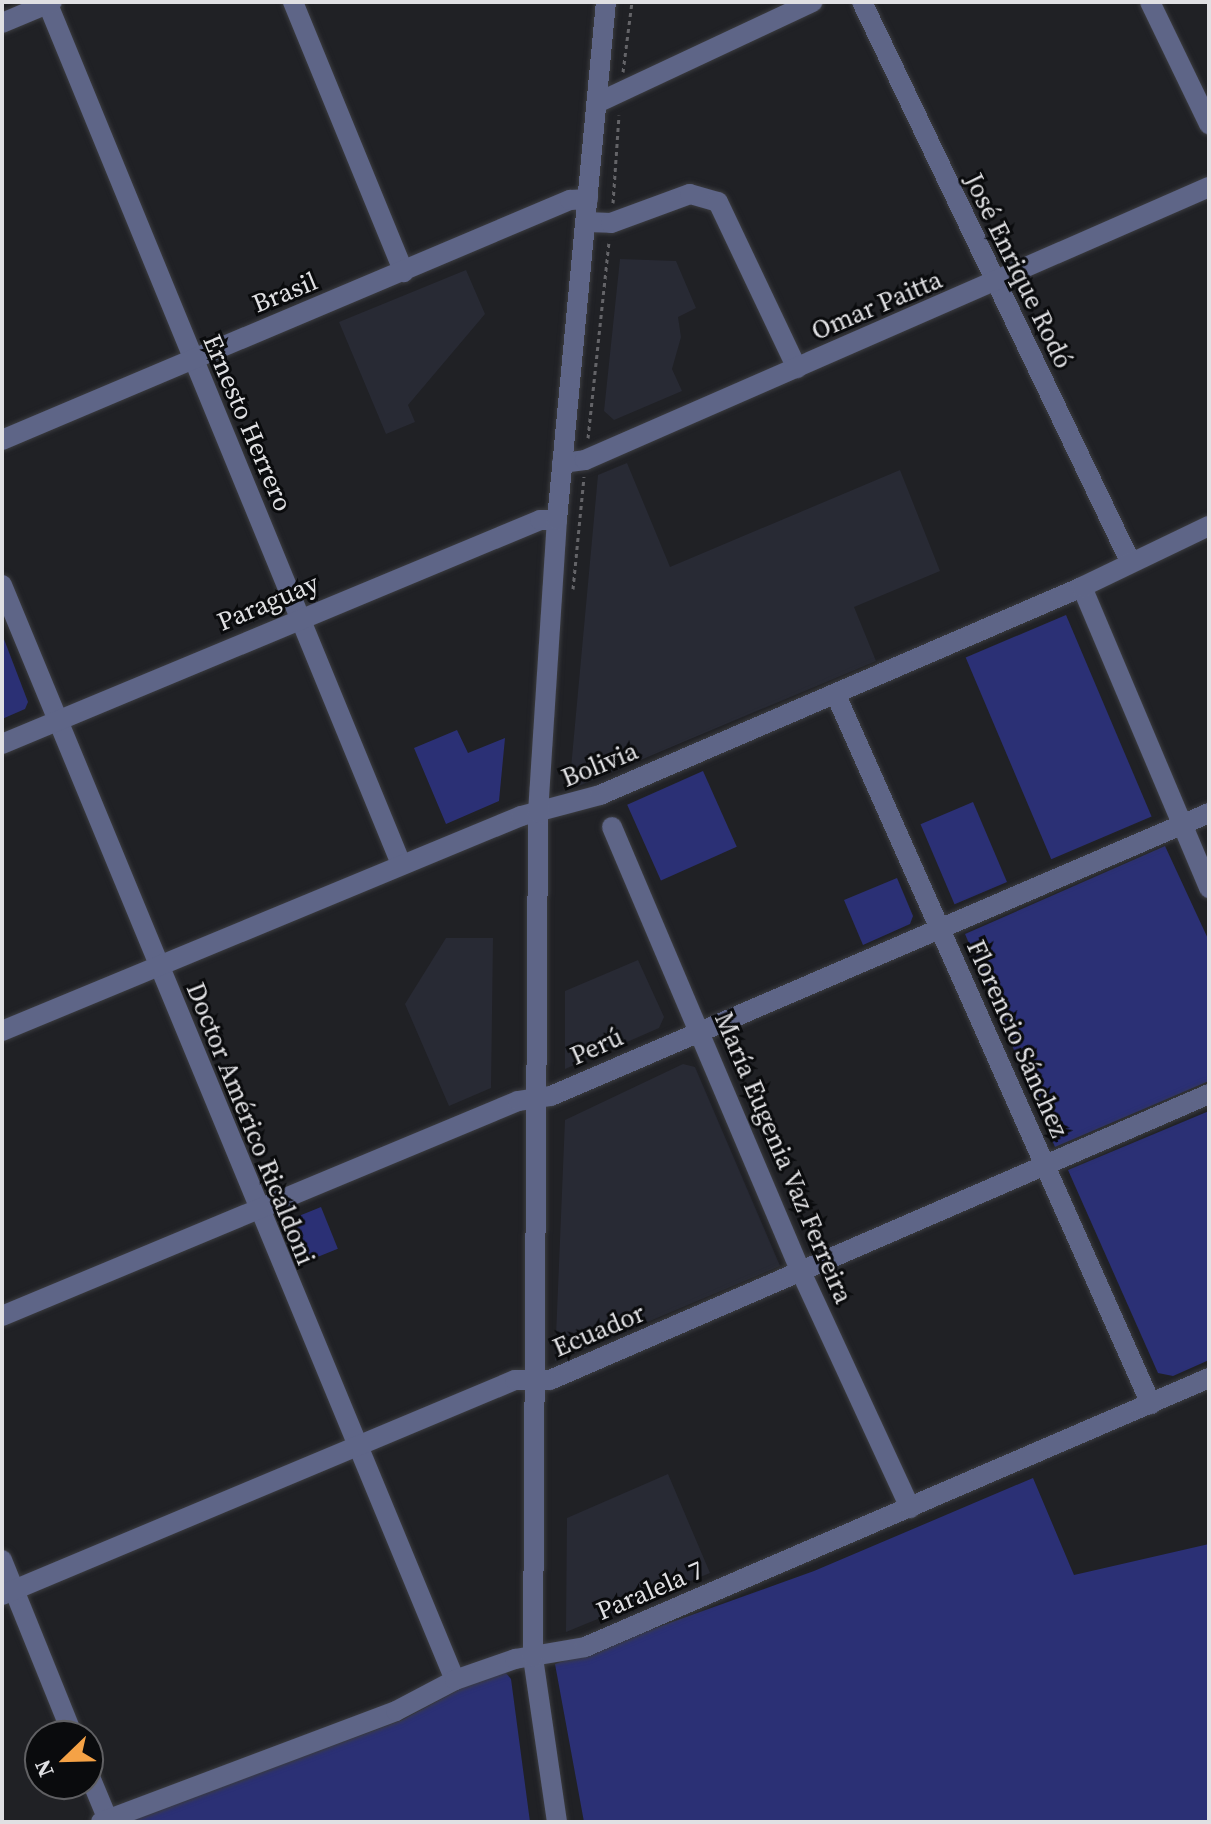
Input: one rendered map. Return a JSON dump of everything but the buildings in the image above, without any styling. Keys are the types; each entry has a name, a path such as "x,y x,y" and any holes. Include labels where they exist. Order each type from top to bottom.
{"street":[{"path":"293,2 404,272"},
{"path":"557,1822 533,1657 538,813 557,520 606,2"},
{"path":"597,103 620,96 813,2"},
{"name":"José Enrique Rodó","path":"862,2 994,285 1130,561"},
{"path":"1150,2 1209,124"},
{"path":"2,23 49,3"},
{"name":"Ernesto Herrero","path":"49,3 191,359 301,617 401,864"},
{"name":"Omar Paitta","path":"562,463 585,460 994,285 1209,187"},
{"path":"586,222 611,223 690,194 718,202 797,368"},
{"name":"Brasil","path":"2,440 570,200 588,199"},
{"name":"Paraguay","path":"2,744 540,520 557,520"},
{"name":"Bolivia","path":"2,1031 401,864 538,813 600,795 1082,587 1130,561 1209,526"},
{"name":"Doctor Américo Ricaldoni","path":"2,585 55,722 258,1213 455,1680"},
{"path":"1082,587 1209,888"},
{"name":"Florencio Sánchez","path":"836,695 1151,1404"},
{"name":"Perú","path":"2,1316 258,1213 518,1101 536,1098 701,1030 1209,813"},
{"name":"María Eugenia Vaz Ferreira","path":"612,827 701,1030 802,1274 910,1508"},
{"name":"Ecuador","path":"8,1592 357,1449 515,1380 550,1380 802,1274 1044,1164 1209,1094"},
{"name":"Paralela 7","path":"104,1821 396,1711 455,1680 533,1657 585,1647 1209,1378"},
{"path":"2,1560 8,1592 66,1720"},
{"path":"97,1800 104,1821"}],"path":[{"path":"572,599 611,223 620,96 632,2"}],"shaded area":[{"path":"620,259 676,261 696,308 678,317 681,337 672,369 682,391 614,420 604,411"},
{"path":"466,270 485,314 408,405 415,422 386,434 339,322"},
{"path":"627,463 670,567 900,470 940,571 854,607 876,661 569,790 598,475"},
{"path":"1066,615 1152,817 1051,859 966,658"},
{"path":"2,634 28,702 25,709 2,719"},
{"path":"457,730 468,753 505,738 499,801 446,824 414,748"},
{"path":"703,771 737,847 661,881 627,805"},
{"path":"973,802 1007,882 955,904 921,824"},
{"path":"1165,846 1209,941 1209,1081 1055,1147 965,934"},
{"path":"897,878 913,916 910,924 863,945 844,900"},
{"path":"446,938 493,938 491,1088 449,1106 405,1004"},
{"path":"638,960 664,1017 659,1028 565,1069 565,991"},
{"path":"683,1064 695,1067 780,1266 555,1361 565,1120"},
{"path":"1209,1111 1209,1360 1173,1376 1158,1373 1068,1170"},
{"path":"321,1207 338,1249 310,1260 293,1218"},
{"path":"668,1474 710,1573 566,1632 567,1518"},
{"path":"1033,1478 1074,1575 1209,1544 1209,1822 584,1822 555,1664 814,1571"},
{"path":"505,1672 511,1679 530,1822 126,1822 402,1720 475,1681"}]}
